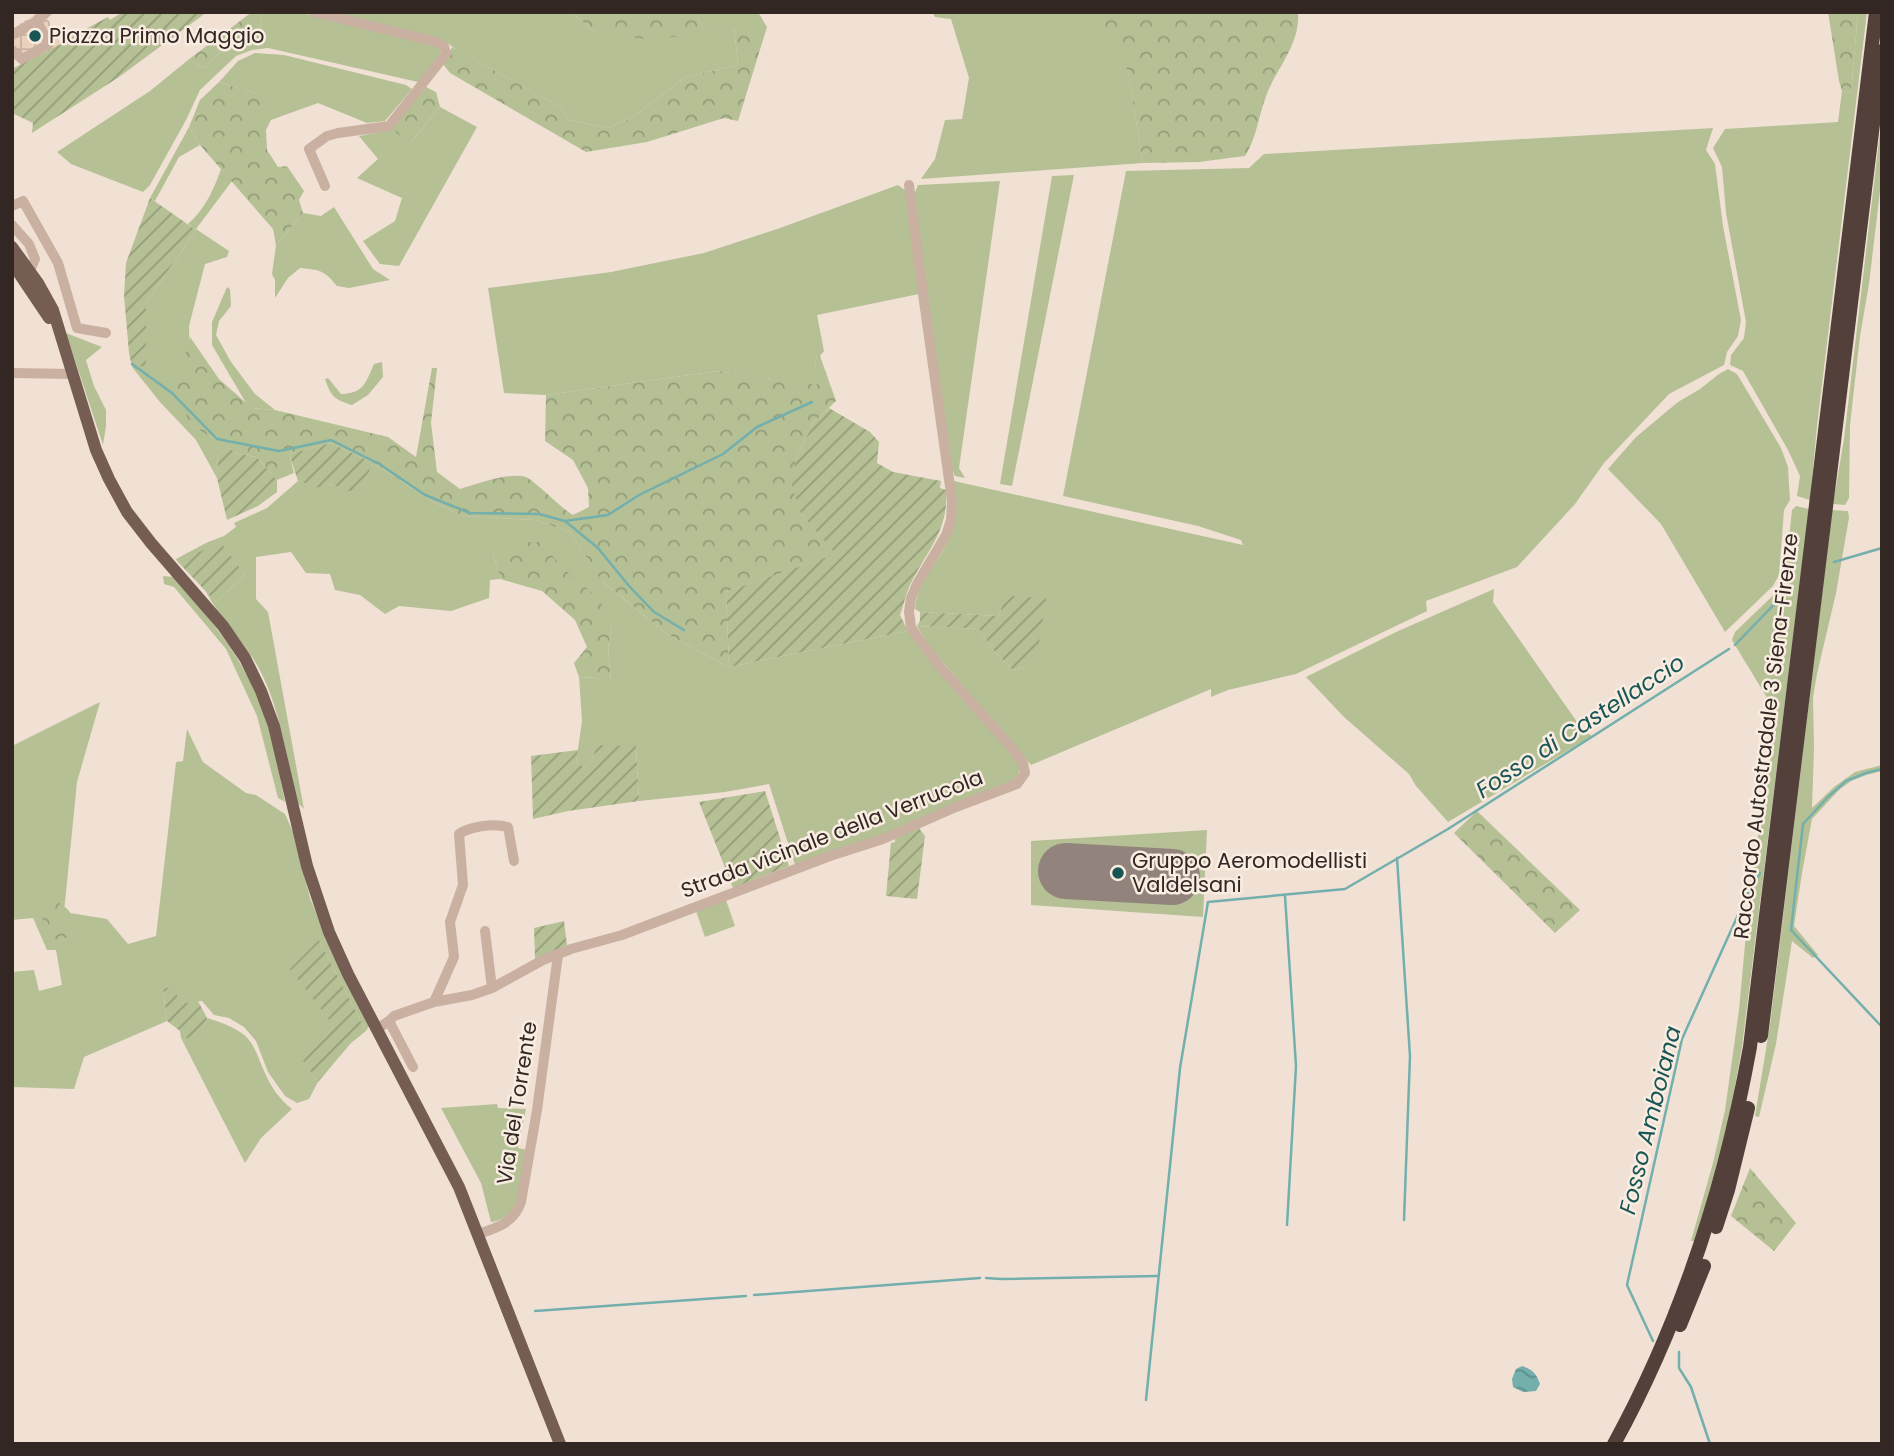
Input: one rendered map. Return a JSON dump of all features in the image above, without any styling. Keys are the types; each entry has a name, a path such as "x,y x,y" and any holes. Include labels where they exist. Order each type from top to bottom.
{"highway":[{"name":"Raccordo Autostradale 3 Siena-Firenze","path":"1687,1295 1724,1168 1750,1047 1876,12"},
{"name":"Raccordo Autostradale 3 Siena-Firenze","path":"1624,1444 1687,1295 1707,1258 1743,1134 1758,1055 1882,51"},
{"name":"Raccordo Autostradale 3 Siena-Firenze","path":"1614,1444 1646,1392"}],"main road":[{"path":"13,257 29,270 53,310 96,450 108,479 127,512 151,543 223,626 245,657 261,691 274,726 318,902 335,947 459,1187 560,1444"},
{"path":"13,257 67,355"}],"street":[{"path":"12,35 47,12"},
{"path":"313,12 437,42 444,46 446,54 389,126 327,136 309,149 325,186"},
{"path":"12,50 17,62 49,44 37,21"},
{"name":"Strada vicinale della Verrucola","path":"558,955 622,935 830,856 883,839 1017,784 1025,773 1017,754 941,668 911,625 911,598 946,535 951,520 952,501 909,185"},
{"path":"12,206 23,201 54,255 77,328 106,333"},
{"path":"12,225 29,244 35,258 29,270"},
{"path":"13,257 24,248 21,236"},
{"path":"12,373 73,374"},
{"path":"434,1002 454,957 450,922 463,885 459,834 465,830 499,825 508,827 514,861"},
{"path":"485,931 492,988"},
{"path":"377,1029 394,1016 434,1002 472,995 492,988 543,960 558,955"},
{"name":"Via del Torrente","path":"478,1234 505,1224 516,1214 521,1202 537,1110 558,955"},
{"path":"389,1021 413,1067"}],"green space":[{"path":"123,12 207,12 119,77 32,133 33,123 12,113 12,69 108,17 110,20"},
{"path":"252,12 262,12 260,32 225,47 205,68 188,60"},
{"path":"262,12 299,12 439,46 441,55 418,82 268,48 236,56 200,90 150,185 143,192 71,164 57,152 150,91 188,60 205,68 225,47 260,32"},
{"path":"338,12 571,12 596,33 705,32 693,12 758,12 767,27 734,27 738,65 686,77 633,117 608,128 569,120 560,107 445,41 340,16"},
{"path":"571,12 693,12 705,32 653,40 596,33"},
{"path":"932,12 1105,12 1106,31 1128,70 1143,163 921,179 935,159 945,120 962,119 969,78 951,19 935,17"},
{"path":"1105,12 1298,12 1298,24 1291,47 1269,89 1245,156 1199,162 1143,163 1128,71 1105,31"},
{"path":"1828,12 1858,12 1851,93 1842,91 1839,81"},
{"path":"1858,12 1867,12 1810,500 1797,496 1800,476 1788,450 1743,371 1730,365 1731,355 1744,338 1746,322 1726,213 1722,167 1713,148 1725,129 1838,122 1842,91 1851,93"},
{"path":"734,27 767,27 738,121 724,118 647,142 586,152 450,73 443,64 452,47 560,107 569,120 608,128 633,117 686,77 738,65"},
{"path":"255,53 284,55 406,85 412,89 385,121 367,123 318,103 271,120 266,130 258,130 257,94 219,82 238,61"},
{"path":"219,82 257,94 264,105 258,129 266,130 267,150 278,167 287,166 304,191 299,200 303,213 276,245 273,229 200,145 189,127 200,100"},
{"path":"424,86 436,92 440,107 411,142 406,142 392,128"},
{"path":"440,107 477,127 399,266 380,264 363,241 395,221 402,198 357,178 378,159 359,136 392,128 406,141 411,142"},
{"path":"1882,115 1882,174 1850,425 1849,498 1845,505 1833,504 1844,439"},
{"path":"189,127 200,145 179,157 155,201 150,198"},
{"path":"1713,128 1706,150 1715,164 1723,226 1741,320 1738,336 1727,352 1724,365 1669,394 1604,463 1575,504 1517,567 1426,601 1427,611 1296,674 1228,690 1211,697 1211,689 1031,765 928,645 917,626 979,629 992,649 1013,670 1025,667 1002,605 999,616 920,612 915,609 920,588 943,550 954,524 954,481 1243,545 1241,540 1198,526 1063,496 1126,171 1249,168 1264,154"},
{"path":"221,169 232,181 196,229 229,251 227,257 205,264 189,326 191,425 229,448 218,455 217,478 196,440 132,367 146,365 146,303 196,230 188,224 208,198"},
{"path":"1074,175 1012,486 1000,484 1052,176"},
{"path":"1000,181 959,468 965,478 955,476 951,468 914,195 918,185"},
{"path":"898,185 906,191 919,294 817,315 824,351 815,357 818,386 718,371 546,395 504,393 488,288 611,272 704,253"},
{"path":"150,198 196,230 146,303 146,366 132,367 124,296 126,263"},
{"path":"334,207 373,269 390,280 349,288 337,286 321,272 300,268 288,278 275,298 275,280 272,274 276,245 303,213 321,216"},
{"path":"227,287 230,289 231,306 219,321 216,335 231,362 255,394 275,410 252,408 246,403 212,345 212,322"},
{"path":"66,333 102,347 86,360 94,386 106,410 103,445"},
{"path":"190,337 219,379 252,408 275,410 388,437 416,457 432,368 437,368 431,423 437,472 460,489 502,477 526,477 573,515 589,507 588,488 573,460 545,441 546,395 718,371 817,385 815,357 820,356 836,401 813,423 795,461 801,514 837,554 726,592 729,667 667,634 601,580 570,532 535,520 463,516 435,503 373,463 331,443 289,454 294,473 277,480 257,457 238,454 191,425 175,391"},
{"path":"382,362 383,377 368,395 352,405 337,399 329,390 325,379 328,378 341,394 355,392 366,382 374,364"},
{"path":"1728,369 1737,374 1781,448 1788,467 1790,500 1784,510 1779,575 1773,586 1725,632 1661,524 1608,469 1636,437 1678,402"},
{"path":"829,408 870,432 879,442 877,463 893,472 941,481 940,488 946,490 941,528 911,583 900,615 908,631 729,667 726,592 836,554 801,514 792,486 795,461 813,423"},
{"path":"331,443 373,463 359,494 329,484 327,490 298,481 289,454"},
{"path":"229,448 238,454 257,457 277,480 277,492 258,506 227,520 217,478 218,455"},
{"path":"373,463 435,503 463,516 535,520 570,532 602,581 667,634 729,667 908,631 1014,755 1020,767 1018,776 1010,783 895,831 795,865 769,784 725,792 639,801 636,746 594,756 585,767 576,763 582,721 579,677 611,680 608,648 612,624 540,543 493,552 500,579 490,580 489,598 451,611 399,606 385,614 360,595 335,590 330,574 306,573 291,552 256,557 256,599 268,612 304,809 297,802 269,690 252,657 205,590 216,602 245,575 221,544 177,561 176,559 224,536 236,527 234,523 267,508 298,481 327,489 328,484 359,493"},
{"path":"1796,506 1809,509 1742,1047 1730,1114 1696,1241 1691,1241 1725,1110 1739,1010 1751,879 1775,731 1769,701 1732,640 1735,632 1784,585 1792,510"},
{"path":"1832,510 1848,511 1849,518 1813,697 1812,808 1855,772 1882,765 1882,771 1851,781 1812,819 1794,926 1818,955 1813,958 1792,941 1776,1044 1759,1117 1755,1116 1770,1025"},
{"path":"526,542 540,542 563,568 599,599 612,624 608,648 611,681 579,677 574,663 587,647 575,620 542,591 500,579 493,552"},
{"path":"221,543 245,575 216,602 177,561"},
{"path":"163,576 174,577 188,593 227,642 249,678 268,727 285,802 278,798 257,716 226,649 174,587 164,584"},
{"path":"1494,589 1493,602 1582,729 1592,736 1448,822 1416,786 1409,774 1344,717 1306,677 1396,632"},
{"path":"1009,596 1046,598 1037,656 1025,667 1013,670 992,649 979,629 917,626 920,612 999,616 1002,605"},
{"path":"100,702 77,782 64,912 107,919 128,944 156,936 176,762 183,761 187,729 203,762 246,793 256,795 285,814 293,832 310,898 331,949 369,1026 366,1031 319,940 334,1026 304,1061 318,1082 309,1099 297,1103 285,1096 268,1072 256,1041 244,1027 229,1018 214,1015 202,1001 180,1004 163,990 167,1021 84,1057 74,1089 12,1087 12,972 34,970 39,991 62,985 56,950 47,950 33,918 12,920 12,747"},
{"path":"596,745 636,746 639,801 533,819 531,756 578,750 576,763 585,767 594,756"},
{"path":"765,791 789,866 733,888 699,802"},
{"path":"1477,811 1580,910 1555,933 1454,833"},
{"path":"919,828 925,836 917,899 886,896 891,843 895,842 895,838"},
{"name":"Gruppo Aeromodellisti Valdelsani","path":"1207,830 1203,917 1031,905 1031,841"},
{"path":"726,900 735,926 705,937 696,911"},
{"path":"59,903 68,910 73,921 68,937 55,939 46,934 43,916 44,909"},
{"path":"564,921 567,945 535,959 534,928"},
{"path":"319,940 366,1031 351,1043 318,1082 303,1061 334,1026 290,969"},
{"path":"174,986 180,1004 198,1001 207,1018 201,1038 181,1038 180,1031 167,1021 163,989"},
{"path":"207,1018 230,1026 247,1038 273,1088 292,1109 261,1138 245,1163 181,1038 201,1037"},
{"path":"497,1104 498,1108 526,1109 518,1148 527,1150 522,1183 515,1204 510,1213 502,1219 491,1222 481,1183 441,1108"},
{"path":"1750,1168 1796,1223 1774,1251 1731,1216"}],"shaded area":[{"name":"Piazza Primo Maggio","path":"39,12 44,12 61,44 21,64 12,58 12,29"}],"water":[{"path":"1522,1366 1537,1377 1540,1384 1536,1391 1523,1392 1513,1387 1512,1379 1516,1369"}],"waterway":[{"path":"132,364 172,393 217,439 279,451 331,440 381,465 425,495 470,513 539,514 565,521 598,548 654,612 684,630"},
{"path":"565,521 608,515 639,495 723,454 757,427 812,402"},
{"name":"Fosso di Castellaccio","path":"1834,562 1882,548"},
{"name":"Fosso di Castellaccio","path":"1735,645 1788,590"},
{"path":"1146,1400 1180,1068 1208,902 1345,889 1448,829 1729,649"},
{"path":"1882,769 1846,781 1803,824 1791,930 1882,1027"},
{"path":"1397,858 1410,1056 1404,1220"},
{"name":"Fosso Amboiana","path":"1653,1341 1627,1285 1682,1039 1747,895 1760,873"},
{"path":"1285,896 1296,1066 1287,1225"},
{"path":"986,1278 1157,1276"},
{"path":"754,1295 980,1278"},
{"path":"535,1311 746,1296"},
{"name":"Fosso Amboiana","path":"1679,1352 1679,1368 1691,1387 1710,1444"}],"runway":[{"path":"1066,871 1172,877"}],"place":[{"name":"Piazza Primo Maggio","path":"35,36"},
{"name":"Gruppo Aeromodellisti Valdelsani","path":"1118,873"}]}
